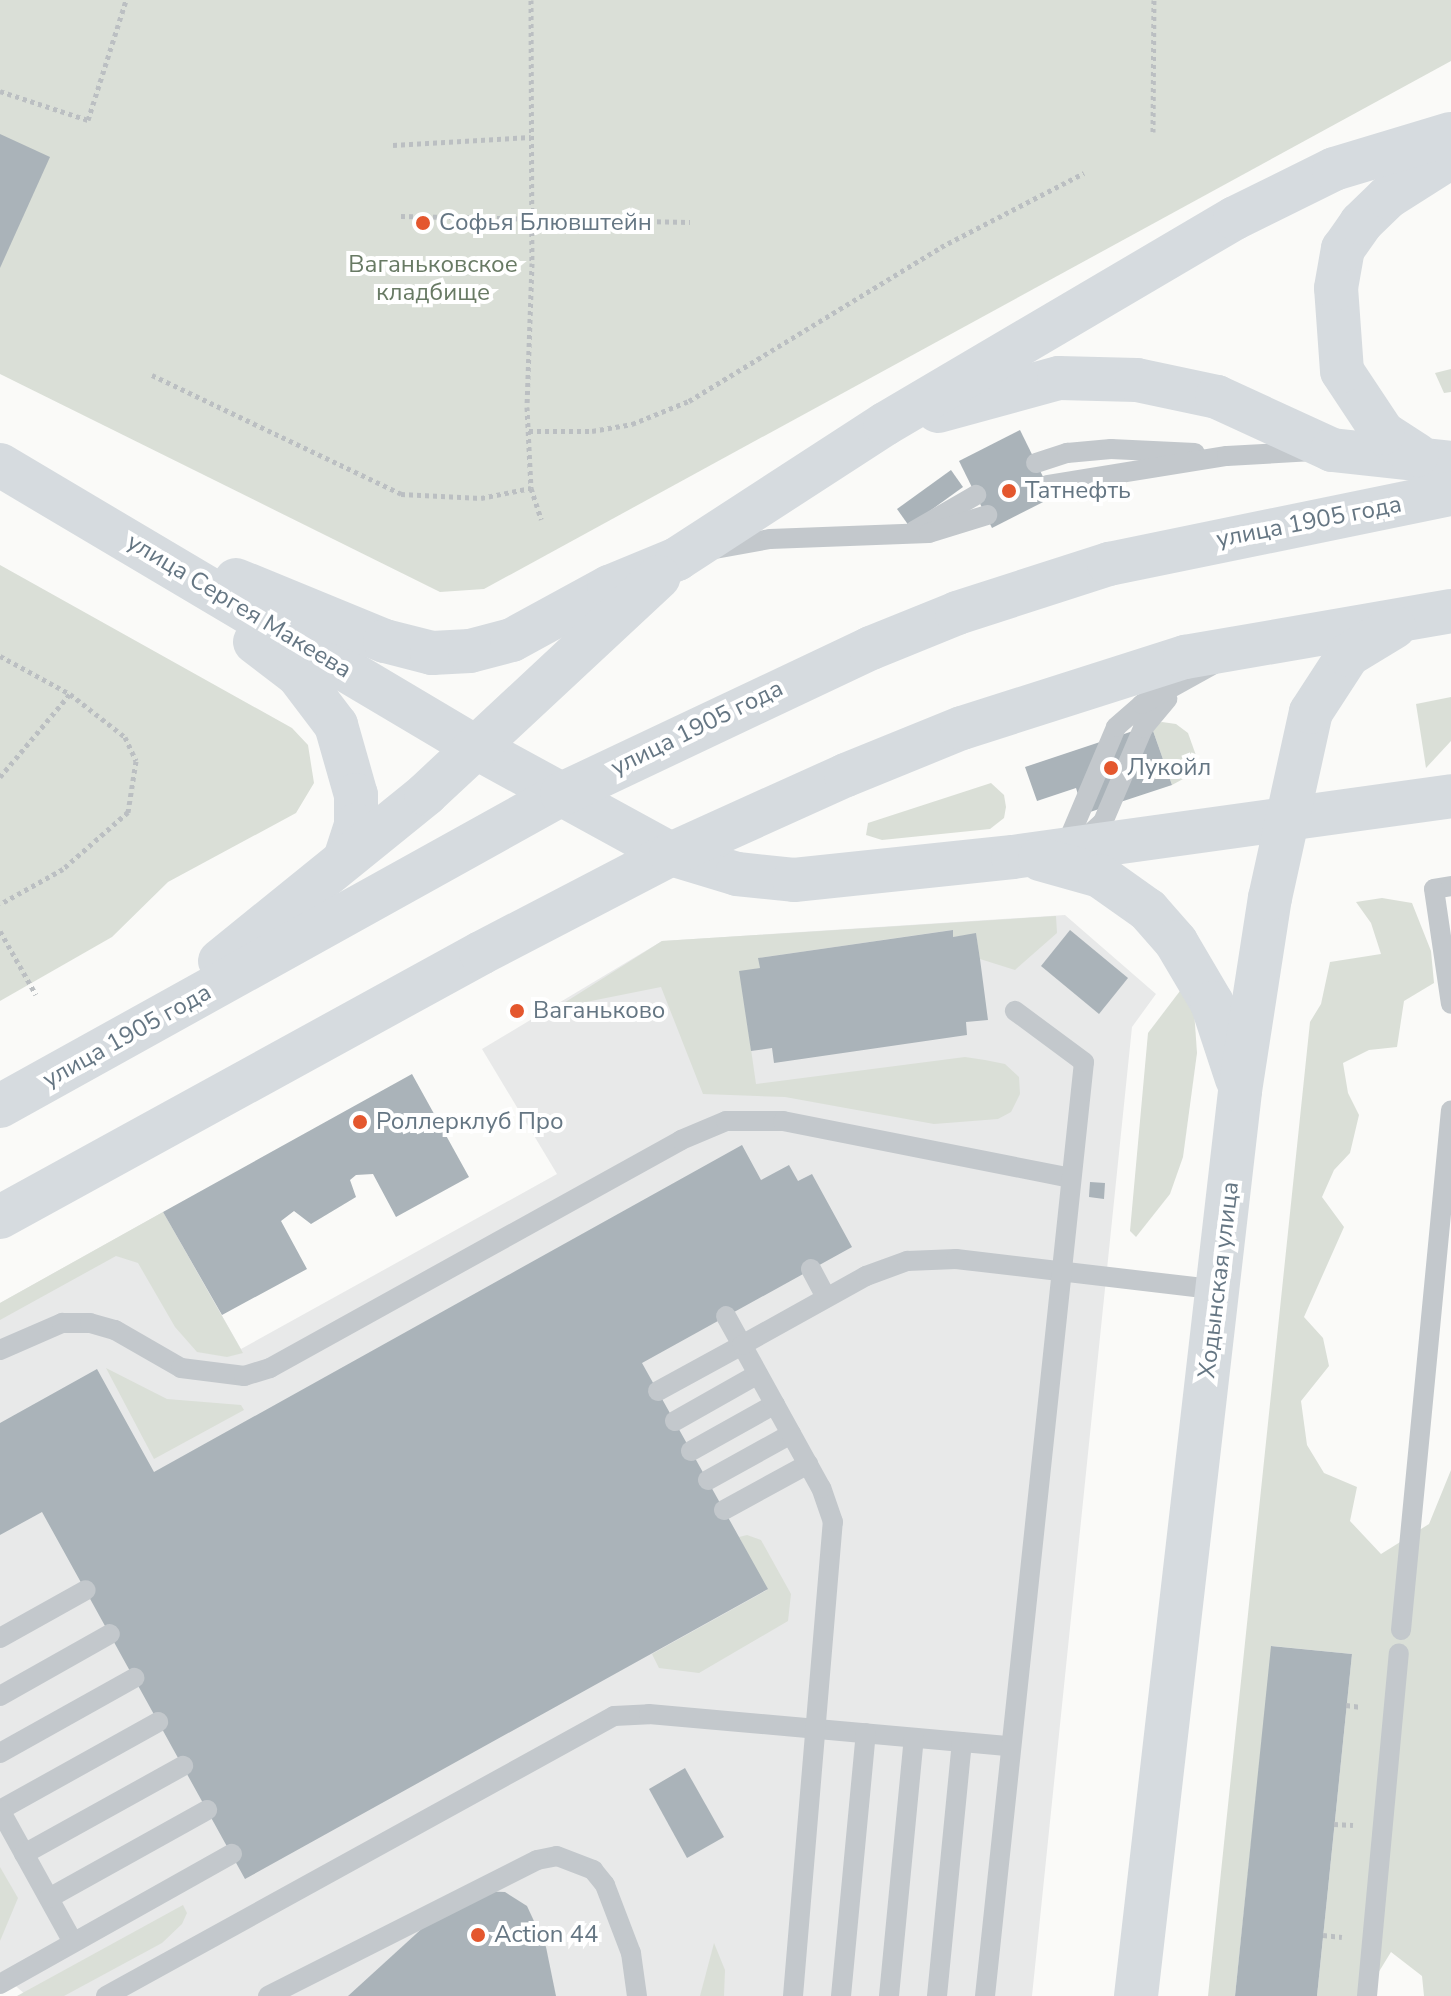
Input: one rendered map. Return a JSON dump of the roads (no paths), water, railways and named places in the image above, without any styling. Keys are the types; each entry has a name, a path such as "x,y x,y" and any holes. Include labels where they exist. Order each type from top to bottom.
{"main road":[{"path":"111,1046 477,748 677,559 885,424 1235,218 1334,169 1451,134"},
{"path":"1434,459 1383,433 1342,371 1336,288 1343,249 1361,223 1388,197 1451,157"},
{"path":"885,424 1034,383 1096,376 1217,397 1332,450 1434,459"},
{"name":"улица Сергея Макеева","path":"0,465 477,748 671,854 737,874 794,880 1013,857"},
{"name":"улица 1905 года","path":"0,1106 562,794 780,686 957,613 1109,564 1451,494"},
{"path":"105,526 385,641 432,653 470,651 512,640 609,587 677,559"},
{"path":"105,526 298,675 325,706 347,752 356,795 356,825 345,858"},
{"path":"0,1217 671,854 962,728 1185,657 1432,613"},
{"name":"Ходынская улица","path":"1136,1996 1240,1091 1270,898 1311,712 1330,678 1348,655 1432,613"},
{"path":"1013,857 1451,796"},
{"path":"1013,857 1059,861 1100,876 1148,910 1176,942 1212,1003 1240,1091"}],"lane":[{"path":"1036,463 1067,453 1111,449 1227,456"},
{"path":"1047,485 1227,456 1332,450"},
{"path":"903,537 976,495"},
{"path":"677,559 770,539 903,537 961,526 987,515"},
{"path":"1065,848 1116,727 1142,704 1181,686 1246,644"},
{"path":"1065,848 1087,839 1103,822 1143,728 1153,711 1181,686"},
{"path":"1451,886 1434,889 1451,1004"},
{"path":"985,1996 1059,1271 1084,1062 1015,1011"},
{"path":"1401,1630 1451,1110"},
{"path":"0,1350 62,1323 90,1323 115,1330 181,1368 244,1376 270,1368 681,1140 726,1121 783,1121 1070,1178"},
{"path":"658,1391 826,1297 907,1261 956,1259 1218,1290"},
{"path":"811,1269 826,1297"},
{"path":"726,1316 808,1464 833,1522 818,1729 793,1996"},
{"path":"675,1421 758,1374"},
{"path":"691,1451 775,1404"},
{"path":"708,1480 791,1434"},
{"path":"724,1510 808,1464"},
{"path":"0,1638 86,1590"},
{"path":"0,1696 110,1634"},
{"path":"1367,1996 1399,1653"},
{"path":"0,1753 134,1678"},
{"path":"106,1996 614,1716 649,1714 1010,1746"},
{"path":"73,1942 0,1810 158,1722"},
{"path":"841,1996 866,1733"},
{"path":"889,1996 914,1738"},
{"path":"937,1996 962,1742"},
{"path":"24,1854 183,1766"},
{"path":"49,1898 207,1810"},
{"path":"0,1984 232,1854"},
{"path":"268,1996 537,1860 557,1856 593,1870 605,1885 631,1953 637,1996"}],"place":[{"name":"Софья Блювштейн","path":"423,223"},
{"name":"Татнефть","path":"1009,491"},
{"name":"Лукойл","path":"1111,768"},
{"name":"Ваганьково","path":"517,1011"},
{"name":"Роллерклуб Про","path":"360,1122"},
{"name":"Action 44","path":"478,1935"}],"park label":[{"name":"Ваганьковское кладбище","path":"433,279"}]}
